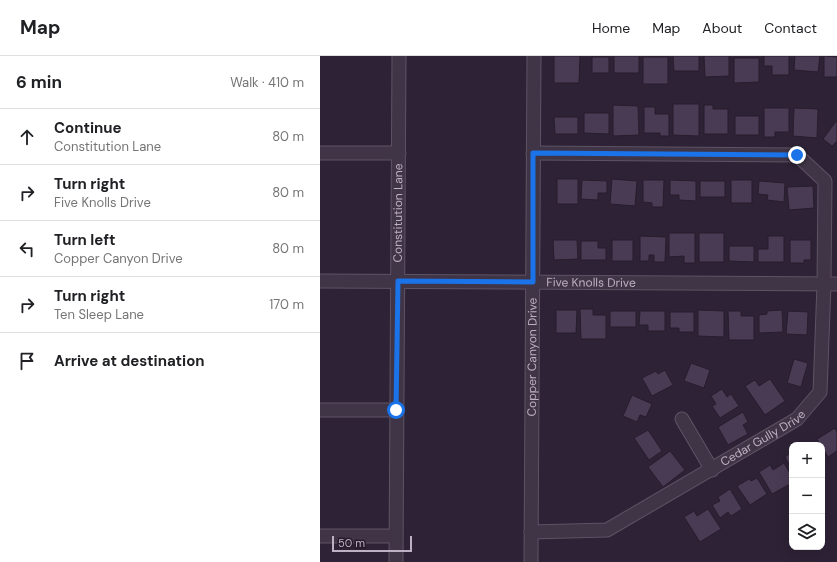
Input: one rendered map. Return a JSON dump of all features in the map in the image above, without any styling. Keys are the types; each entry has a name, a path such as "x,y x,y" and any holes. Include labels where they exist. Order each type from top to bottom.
{"street":[{"name":"Constitution Lane","path":"396,562 399,56"},
{"name":"Copper Canyon Drive","path":"531,562 534,56"},
{"path":"320,153 399,153"},
{"name":"Cedar Gully Drive","path":"531,532 608,530 797,419 820,392 831,284 825,209 825,181 797,155 533,153"},
{"name":"Five Knolls Drive","path":"320,281 831,284"},
{"path":"320,410 396,410"},
{"path":"682,419 712,470"},
{"path":"320,536 396,536"}],"building":[{"path":"554,56 580,56 579,83 554,83"},
{"path":"614,56 639,56 639,73 614,73"},
{"path":"673,56 699,56 699,71 674,71"},
{"path":"704,56 729,56 729,76 705,77"},
{"path":"764,56 789,56 789,75 772,75 772,66 764,66"},
{"path":"795,56 820,56 818,72 794,70"},
{"path":"824,56 837,57 837,77 824,77"},
{"path":"592,57 609,57 609,73 592,73"},
{"path":"643,57 668,57 668,84 643,84"},
{"path":"734,58 759,58 759,82 734,83"},
{"path":"673,104 699,104 699,136 673,135"},
{"path":"613,105 638,106 639,135 613,136"},
{"path":"704,105 713,105 713,109 728,109 728,134 704,134"},
{"path":"644,107 655,107 655,114 669,114 669,136 660,136 660,133 644,133"},
{"path":"764,108 789,108 789,132 775,132 775,137 764,137"},
{"path":"794,108 818,109 817,138 793,136"},
{"path":"584,113 609,113 609,134 584,133"},
{"path":"735,116 759,116 759,135 735,135"},
{"path":"554,117 578,117 578,134 555,134"},
{"path":"837,120 837,143 836,142 832,146 823,139"},
{"path":"557,179 578,179 578,204 557,204"},
{"path":"612,179 637,181 635,206 610,204"},
{"path":"582,180 607,181 607,193 598,193 598,200 581,199"},
{"path":"643,180 664,180 663,207 652,207 652,203 643,202"},
{"path":"670,180 696,181 696,201 679,200 679,195 670,195"},
{"path":"731,180 752,180 752,203 731,203"},
{"path":"700,181 725,181 725,197 700,197"},
{"path":"759,181 785,183 784,202 767,200 768,195 758,194"},
{"path":"813,186 814,208 789,210 787,187"},
{"path":"669,233 695,233 695,263 684,263 684,256 669,257"},
{"path":"699,233 724,233 724,262 699,262"},
{"path":"640,236 666,237 665,262 654,262 654,255 649,255 649,261 640,261"},
{"path":"768,236 784,236 784,262 758,262 758,249 768,249"},
{"path":"553,240 577,240 578,259 554,260"},
{"path":"612,240 633,240 633,261 612,261"},
{"path":"790,240 811,240 811,260 804,260 804,263 790,263"},
{"path":"581,241 598,241 598,248 606,248 606,260 581,260"},
{"path":"729,246 754,246 754,262 729,261"},
{"path":"580,309 593,309 593,315 606,315 606,339 581,339"},
{"path":"556,310 577,310 576,333 556,333"},
{"path":"698,310 724,311 724,337 698,336"},
{"path":"782,310 783,332 759,333 759,315 767,314 767,311"},
{"path":"610,311 636,311 636,327 610,327"},
{"path":"640,311 665,311 665,331 648,331 648,325 639,325"},
{"path":"728,311 741,311 741,316 754,316 754,340 729,340"},
{"path":"788,311 808,312 807,335 786,334"},
{"path":"670,312 694,312 694,332 679,332 679,328 670,328"},
{"path":"794,359 808,363 801,387 787,383"},
{"path":"691,363 710,370 704,388 684,381"},
{"path":"665,370 673,385 652,396 642,378 656,371 658,374"},
{"path":"770,379 785,401 765,415 745,386 755,380 759,386"},
{"path":"722,389 727,397 731,394 739,406 720,418 712,406 716,404 711,396"},
{"path":"632,395 652,404 646,417 640,415 637,422 623,416"},
{"path":"743,412 748,422 743,425 748,434 728,445 718,427"},
{"path":"835,428 837,432 837,451 828,457 825,452 825,442 819,442 817,439"},
{"path":"648,430 662,451 649,460 634,438"},
{"path":"670,451 685,470 663,487 648,467"},
{"path":"789,454 789,464 785,457"},
{"path":"784,463 789,472 789,485 772,494 759,472 770,465 773,470"},
{"path":"757,478 767,494 750,505 737,486 749,479 751,481"},
{"path":"730,489 742,509 731,516 728,512 720,518 712,505 720,501 718,497"},
{"path":"708,509 721,529 700,542 684,517 694,511 697,516"}],"route":[{"path":"396,410 398,281 533,282 533,153 797,155"}]}
